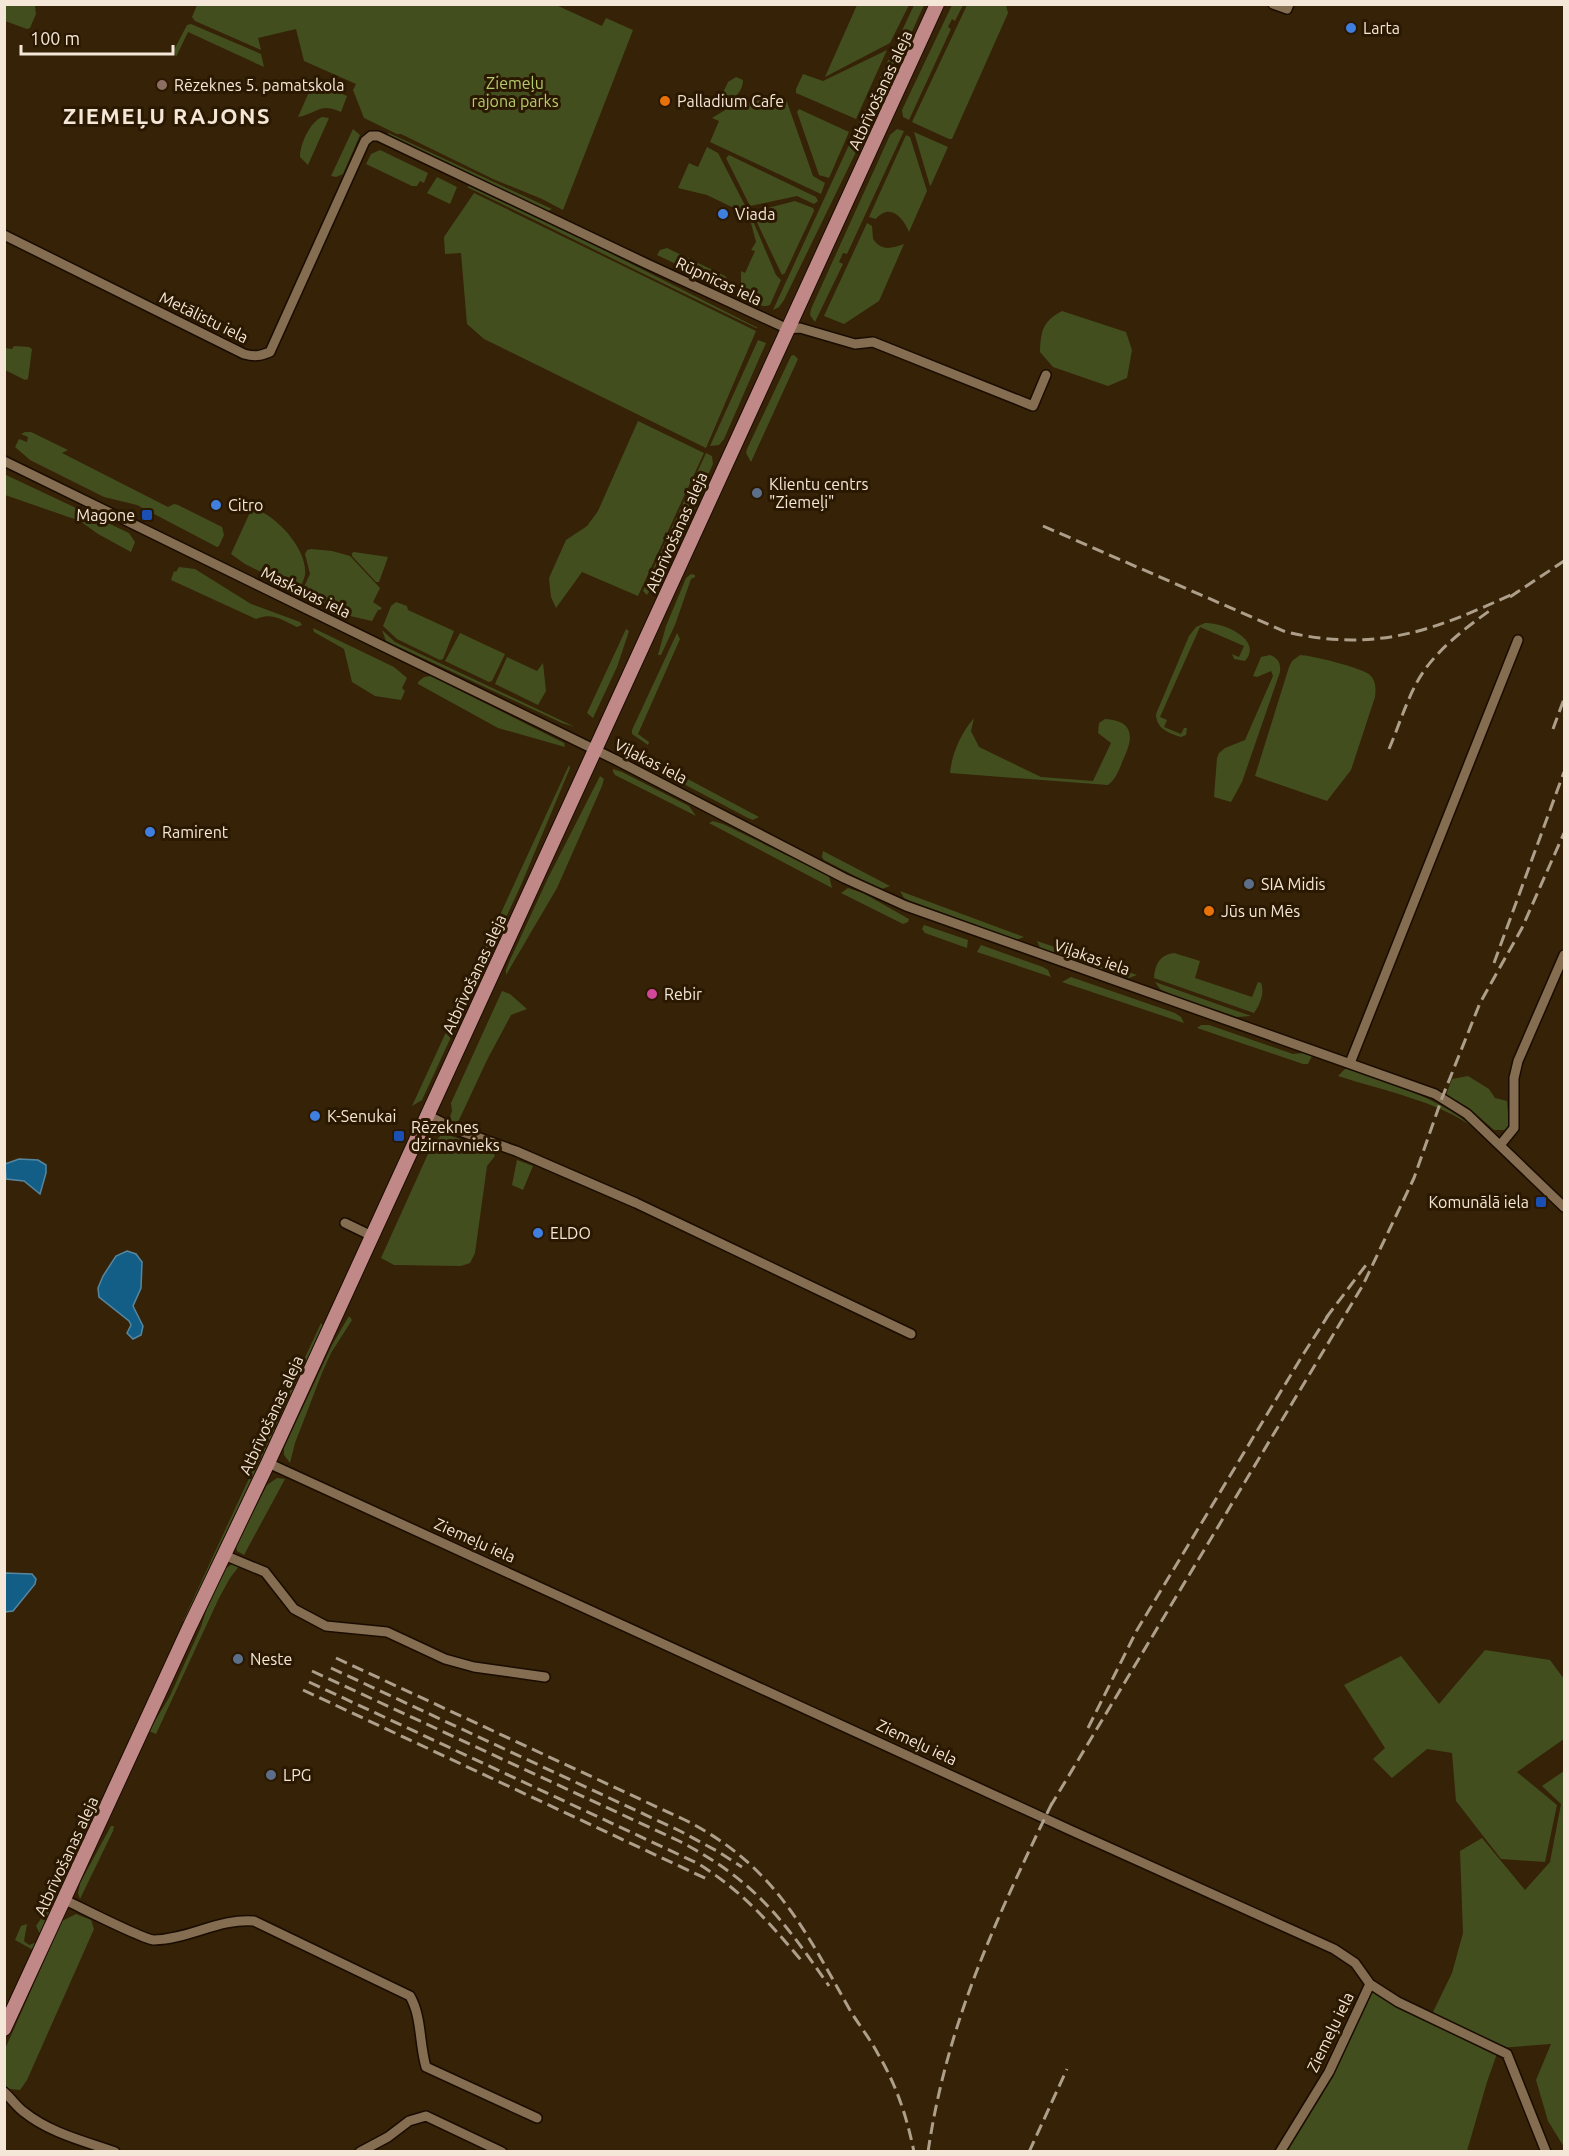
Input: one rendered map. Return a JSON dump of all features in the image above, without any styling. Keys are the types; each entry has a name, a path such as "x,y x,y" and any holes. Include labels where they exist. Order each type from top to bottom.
{"main road":[{"name":"Atbrīvošanas aleja","path":"4,2029 268,1463 937,4"}],"street":[{"path":"1274,4 1288,7"},
{"name":"Rūpnīcas iela","path":"371,136 378,136 788,329 800,328 855,344 873,342 1033,406 1046,375"},
{"name":"Metālistu iela","path":"4,235 244,354 253,357 260,356 270,352 365,141 371,136"},
{"name":"Maskavas iela","path":"4,461 595,749"},
{"path":"1350,1063 1518,640"},
{"name":"Viļakas iela","path":"595,749 844,878 906,906 1350,1063 1442,1098 1467,1114 1501,1144 1564,1207"},
{"path":"1501,1144 1514,1128 1514,1078 1518,1061 1564,955"},
{"path":"427,1115 457,1130 516,1151 636,1203 911,1334"},
{"path":"345,1223 372,1236"},
{"name":"Ziemeļu iela","path":"268,1463 1334,1949 1355,1964 1370,1984 1329,2073 1280,2151"},
{"path":"224,1555 265,1572 294,1609 326,1626 387,1632 445,1659 474,1667 545,1677"},
{"path":"64,1900 152,1941 186,1935 239,1920 254,1921 410,1996 416,2007 421,2051 426,2067 537,2118"},
{"path":"1370,1984 1398,2002 1507,2054 1546,2151"},
{"path":"4,2092 23,2111 39,2122 59,2132 115,2151"},
{"path":"360,2151 388,2137 409,2121 426,2116 502,2151"}],"green space":[{"path":"4,5 35,6 36,14 30,28 5,21"},
{"name":"Ziemeļu rajona parks","path":"197,5 556,5 602,26 606,18 633,30 563,210 364,118 353,90 356,84 304,61 296,29 258,38 261,50 195,21 192,17"},
{"path":"857,5 909,5 890,43 825,77"},
{"path":"914,5 924,5 885,91 870,120 859,123"},
{"path":"952,5 963,5 955,21 952,19 948,27 951,29 909,120 903,117 902,110"},
{"path":"967,5 1006,5 1008,13 952,139 949,139 912,122"},
{"path":"191,24 261,54 264,67 188,32 176,57 174,50 187,25"},
{"path":"887,50 856,119 796,93 803,74 823,81"},
{"path":"736,77 743,80 737,95 715,110 728,82"},
{"path":"313,83 347,96 341,112 323,108 298,117"},
{"path":"778,97 787,102 813,176 825,183 821,194 710,142 719,121 712,118 730,107 739,109 745,103"},
{"path":"799,109 849,132 829,178 819,175 797,112"},
{"path":"322,117 329,118 308,165 300,157 302,146 310,128"},
{"path":"353,129 360,135 343,174 336,177 331,176"},
{"path":"897,129 904,131 847,254 843,253 839,262 843,264 815,322 810,315 811,309 890,135"},
{"path":"914,132 948,147 930,186"},
{"path":"387,134 552,209 548,211"},
{"path":"854,134 859,140 857,150 784,300 779,307 773,310"},
{"path":"906,135 910,137 927,191 909,232 904,222 891,212 881,214 876,219 869,217"},
{"path":"707,147 718,153 753,221 776,275 781,280 770,305 758,305 741,294 741,271 745,273 755,251 751,250 756,242 751,223 744,220 746,214 707,195 678,188 689,163 698,167"},
{"path":"380,150 428,173 424,183 420,181 417,186 412,186 366,164 371,154"},
{"path":"729,155 816,197 818,201 814,204 797,196 750,206 726,158"},
{"path":"437,177 457,187 450,204 427,193"},
{"path":"467,187 586,241 758,328"},
{"path":"474,193 756,331 706,448 484,339 467,324 461,253 445,254 444,237"},
{"path":"795,201 813,208 814,211 782,275 752,212"},
{"path":"867,223 872,226 873,239 880,246 891,248 904,244 879,301 844,324 824,316"},
{"path":"667,248 725,276 730,282 729,289 657,255 660,250"},
{"path":"1062,311 1126,332 1132,350 1127,378 1108,386 1053,367 1040,352 1041,338 1050,319"},
{"path":"758,340 766,343 724,439 719,445 710,446"},
{"path":"14,346 32,349 28,379 25,380 5,370 5,348 12,349"},
{"path":"794,355 798,359 751,462 746,453 747,449 791,356"},
{"path":"638,421 704,453 638,596 582,572 556,608 551,597 549,578 566,540 587,526 598,511"},
{"path":"31,432 68,450 62,453 168,507 178,505 222,527 224,535 219,546 137,505 104,497 30,460 15,447 19,439 27,442 28,437 21,434"},
{"path":"706,453 712,456 713,464 672,554 647,595 643,591"},
{"path":"4,474 129,533 135,542 131,552 80,521 5,495"},
{"path":"252,508 280,525 296,544 305,565 305,575 300,588 296,589 245,564 231,554"},
{"path":"311,549 350,556 380,588 373,602 382,608 378,610 372,621 350,616 305,594 303,589 310,574 305,554"},
{"path":"354,552 388,557 379,582 376,582 352,556"},
{"path":"179,567 195,569 251,604 300,622 302,625 297,627 267,616 256,619 171,580 174,571 176,572"},
{"path":"691,574 695,577 691,579 675,625 661,655 658,655 666,626 686,578"},
{"path":"396,602 454,631 443,659 440,660 397,639 383,626 391,606"},
{"path":"1205,623 1221,625 1238,633 1249,646 1249,653 1245,661 1234,659 1232,654 1239,657 1244,646 1200,627 1160,717 1167,720 1164,727 1181,734 1184,728 1187,728 1186,735 1181,737 1167,732 1160,726 1156,714 1189,636 1196,627"},
{"path":"313,628 394,667 407,678 402,688 405,691 401,700 375,696 352,682 344,649 314,632"},
{"path":"626,629 629,631 617,667 593,718 587,713"},
{"path":"382,630 395,642 575,727 386,641"},
{"path":"460,633 505,654 492,681 489,682 445,661"},
{"path":"677,633 680,639 638,734 649,742 648,745 632,734 632,730"},
{"path":"1270,655 1278,661 1280,672 1242,782 1231,802 1214,797 1217,758 1225,748 1245,740 1273,676 1271,671 1257,677 1253,676 1261,657"},
{"path":"1300,655 1325,659 1358,669 1370,675 1375,685 1375,697 1351,770 1327,801 1255,776 1289,667 1292,661"},
{"path":"507,657 537,671 543,663 546,691 538,705 495,684"},
{"path":"431,676 564,743 565,747 498,728 418,684 424,677"},
{"path":"974,718 971,731 979,747 1041,777 1093,781 1111,743 1098,733 1099,723 1105,719 1115,720 1127,727 1129,745 1119,771 1108,785 950,773 958,744"},
{"path":"569,765 570,768 521,885 422,1100 412,1106"},
{"path":"613,769 689,806 696,816 615,775"},
{"path":"675,773 759,817 753,820 748,818 676,780"},
{"path":"600,776 604,779 602,786 557,888 506,975 510,960 548,878"},
{"path":"713,821 829,876 832,888 709,823"},
{"path":"823,851 890,886 878,888 824,860"},
{"path":"848,888 863,893 909,919 908,922 903,924 841,893"},
{"path":"900,891 1024,937 1016,940 908,900"},
{"path":"924,925 968,940 967,948 925,933 922,929"},
{"path":"1037,941 1137,975 1129,978 1119,976 1040,948"},
{"path":"981,945 1043,967 1048,970 1051,977 977,952"},
{"path":"1174,953 1200,961 1195,978 1252,997 1258,982 1261,983 1261,998 1254,1013 1154,978 1159,961"},
{"path":"1071,977 1175,1013 1184,1023 1062,982"},
{"path":"1155,982 1251,1016 1237,1017 1172,995 1160,989"},
{"path":"502,991 510,994 527,1009 511,1015 459,1120 455,1123 449,1120 452,1111 451,1103"},
{"path":"1201,1025 1209,1025 1293,1054 1304,1053 1312,1056 1308,1064 1303,1064 1197,1028"},
{"path":"1345,1069 1354,1070 1405,1089 1452,1112 1474,1128 1444,1110 1426,1103 1338,1076"},
{"path":"1468,1076 1489,1089 1495,1098 1507,1101 1509,1125 1505,1130 1494,1130 1469,1108 1446,1095 1452,1079"},
{"path":"443,1133 492,1151 495,1156 487,1166 475,1253 470,1263 461,1266 394,1265 381,1258 432,1145"},
{"path":"517,1160 533,1166 523,1190 512,1185"},
{"path":"349,1316 352,1320 331,1353 322,1373 295,1443 290,1463 284,1455 284,1448 332,1345"},
{"path":"321,1323 323,1326 237,1514 183,1621"},
{"path":"277,1478 285,1479 244,1555 237,1551 236,1546 267,1485"},
{"path":"232,1564 240,1565 219,1598 156,1734 149,1731 170,1696 201,1627 210,1598 225,1569"},
{"path":"1485,1650 1550,1660 1564,1679 1564,1739 1517,1772 1557,1805 1545,1862 1501,1859 1456,1801 1452,1753 1427,1749 1392,1778 1373,1759 1385,1748 1344,1685 1401,1656 1439,1704"},
{"path":"1564,1771 1564,2147 1548,2121 1536,2080 1551,2044 1499,2048 1467,2151 1285,2152 1323,2092 1371,1991 1469,2040 1432,2014 1452,1973 1463,1933 1460,1851 1482,1838 1525,1890 1550,1862 1561,1804 1542,1786"},
{"path":"111,1826 114,1826 113,1831 80,1899 78,1893 80,1883"},
{"path":"64,1878 35,1951 15,1940 21,1926 27,1924 24,1941 29,1945 37,1942 40,1934 36,1926 51,1904"},
{"path":"76,1914 91,1920 94,1929 27,2080 20,2090 10,2089 5,2086 5,2049 62,1921"}],"water":[{"path":"19,1159 38,1160 46,1165 40,1194 24,1181 6,1179 5,1164"},
{"path":"127,1251 136,1254 142,1262 141,1288 133,1306 143,1326 141,1335 133,1339 127,1333 131,1325 129,1321 99,1297 98,1288 116,1256"},
{"path":"5,1573 32,1574 36,1579 35,1584 13,1611 5,1612"}],"railway":[{"path":"1043,526 1286,632 1319,638 1378,639 1405,634 1459,617 1517,592"},
{"path":"1510,597 1564,561"},
{"path":"1389,749 1408,700 1431,662 1450,642 1492,609"},
{"path":"1553,729 1564,699"},
{"path":"1494,963 1564,772"},
{"path":"1050,1807 1363,1285 1414,1178 1442,1098 1480,1003 1522,928 1564,833"},
{"path":"1326,1318 1366,1265"},
{"path":"1088,1728 1137,1630 1331,1311"},
{"path":"336,1658 685,1820 742,1857 784,1901 875,2048 900,2101 914,2152"},
{"path":"331,1668 680,1831 742,1867"},
{"path":"312,1671 679,1841 705,1856 747,1886 764,1903 796,1940 829,1986"},
{"path":"309,1682 697,1863 741,1895 801,1960"},
{"path":"303,1690 709,1880"},
{"path":"928,2152 937,2104 961,2014 994,1929 1053,1801"},
{"path":"1029,2152 1067,2069"}],"place":[{"name":"Larta","path":"1351,28"},
{"name":"Rēzeknes 5. pamatskola","path":"162,85"},
{"name":"Palladium Cafe","path":"665,101"},
{"name":"Viada","path":"723,214"},
{"name":"Klientu centrs \"Ziemeļi\"","path":"757,493"},
{"name":"Citro","path":"216,505"},
{"name":"Magone","path":"147,515"},
{"name":"Ramirent","path":"150,832"},
{"name":"SIA Midis","path":"1249,884"},
{"name":"Jūs un Mēs","path":"1209,911"},
{"name":"Rebir","path":"652,994"},
{"name":"K-Senukai","path":"315,1116"},
{"name":"Rēzeknes dzirnavnieks","path":"399,1136"},
{"name":"Komunālā iela","path":"1541,1202"},
{"name":"ELDO","path":"538,1233"},
{"name":"Neste","path":"238,1659"},
{"name":"LPG","path":"271,1775"}],"district":[{"name":"ZIEMEĻU RAJONS","path":"167,116"}]}
